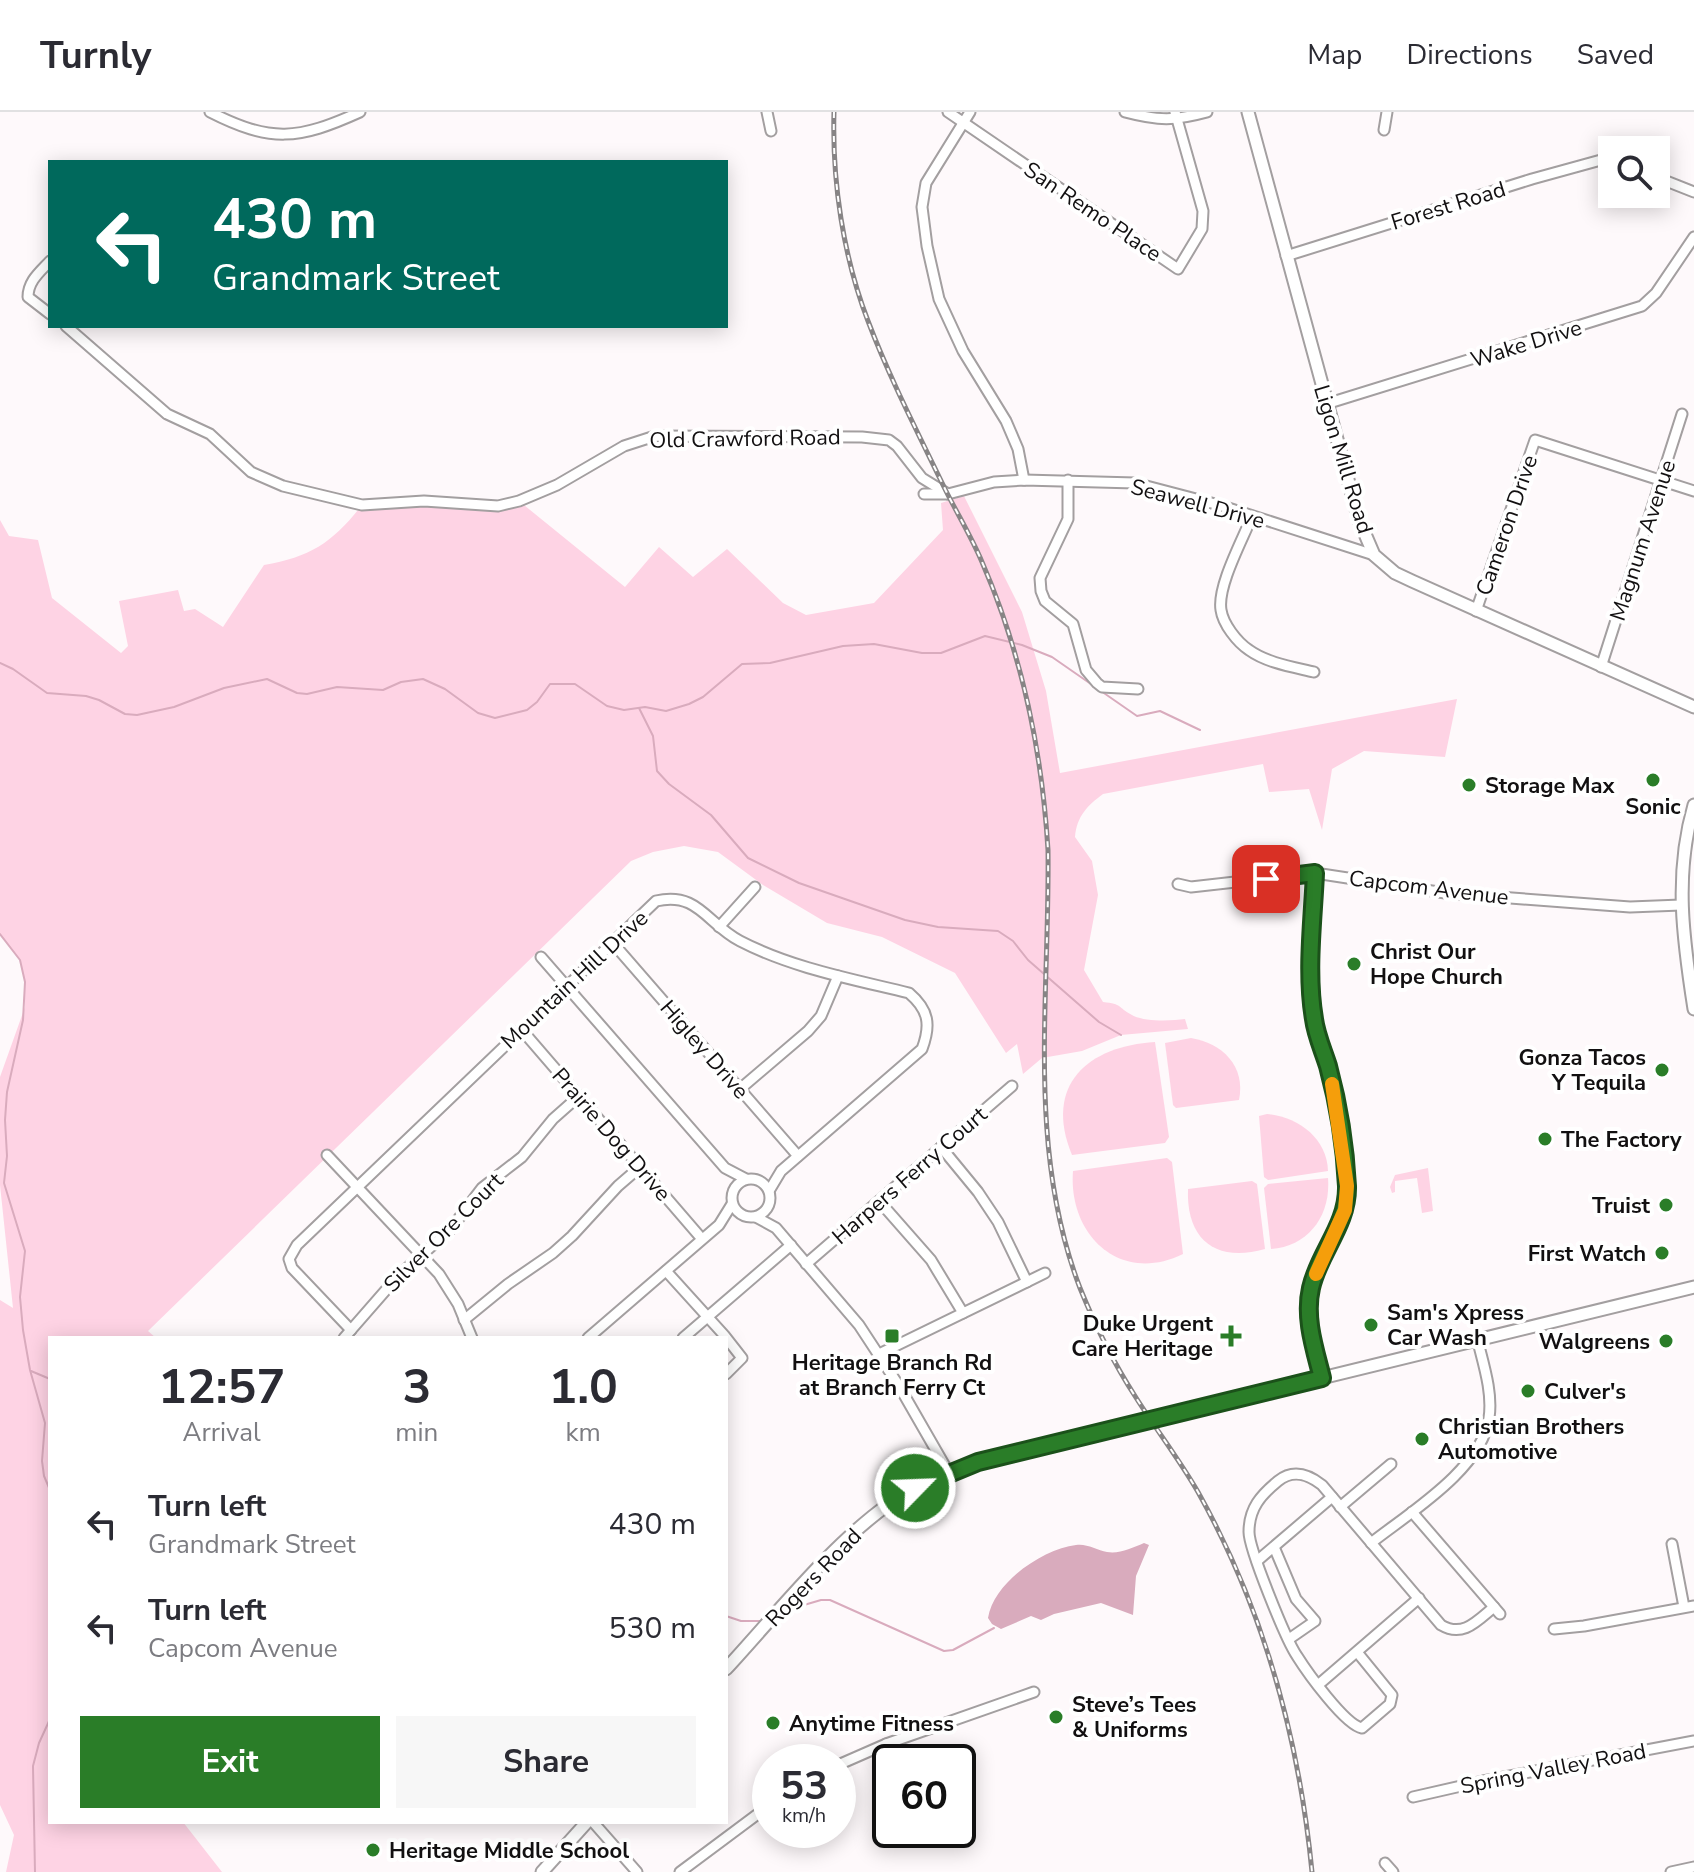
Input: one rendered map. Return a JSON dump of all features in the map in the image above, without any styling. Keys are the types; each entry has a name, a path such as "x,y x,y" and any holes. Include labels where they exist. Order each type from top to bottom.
{"main road":[{"name":"Ligon Mill Road","path":"1248,112 1326,404 1359,520 1374,555 1395,573 1694,707"},
{"path":"1694,805 1681,868 1683,937 1694,1009"},
{"name":"Rogers Road","path":"728,1667 845,1540 890,1503 949,1473 978,1462 1694,1287"},
{"path":"542,1872 585,1824"}],"street":[{"path":"210,112 243,128 277,135 306,132 342,116 360,112"},
{"path":"767,112 771,131"},
{"name":"San Remo Place","path":"948,112 1178,269 1202,229 1203,211 1176,116"},
{"path":"970,112 926,183 922,207 927,246 939,299 963,351 1006,421 1018,449 1024,480"},
{"path":"1125,112 1156,120 1207,112"},
{"path":"1384,130 1387,112"},
{"name":"Forest Road","path":"1286,256 1598,161"},
{"path":"1670,183 1694,192"},
{"name":"Wake Drive","path":"1326,404 1642,306 1656,293 1694,237"},
{"path":"48,263 29,285 28,291 28,297 48,312"},
{"name":"Old Crawford Road","path":"68,328 167,414 210,434 251,472 283,486 362,505 424,501 498,506 557,485 624,446 655,436 862,437 889,440 922,478 948,494"},
{"name":"Magnum Avenue","path":"1601,667 1682,414"},
{"name":"Cameron Drive","path":"1476,611 1535,440 1663,481"},
{"name":"Seawell Drive","path":"924,494 948,494 994,482 1024,480 1135,483 1165,489 1374,555"},
{"path":"1068,480 1068,519 1040,578 1041,591 1045,601 1069,619 1086,670 1097,683 1102,687 1138,689"},
{"path":"1663,481 1694,491"},
{"path":"1252,516 1222,593 1221,610 1237,639 1250,651 1314,672"},
{"path":"1315,873 1312,1003 1316,1030 1336,1102 1347,1186 1345,1210 1317,1272 1308,1309 1322,1378"},
{"name":"Capcom Avenue","path":"1178,884 1191,887 1315,873 1456,894 1630,907 1681,905"},
{"path":"719,927 755,887"},
{"name":"Mountain Hill Drive","path":"348,1334 292,1268 289,1259 307,1234 656,901 671,897 687,900 737,940 766,953 838,976 909,993 921,1003 928,1016 929,1032 922,1049 781,1171 769,1191"},
{"name":"Higley Drive","path":"612,942 798,1156"},
{"path":"541,957 725,1168 746,1179 759,1180 769,1191 769,1205 776,1228"},
{"path":"740,1089 808,1031 821,1016 838,976"},
{"name":"Prairie Dog Drive","path":"521,1029 702,1239"},
{"name":"Harpers Ferry Court","path":"806,1264 1012,1086"},
{"name":"Silver Ore Court","path":"348,1334 380,1295 450,1230 482,1188 522,1157 553,1119 579,1096"},
{"path":"941,1147 998,1222 1027,1282"},
{"path":"327,1155 439,1274 458,1304 471,1336"},
{"path":"464,1320 553,1253 640,1167"},
{"path":"719,1225 732,1204 733,1190 725,1168"},
{"name":"Mountain Hill Drive","path":"759,1180 781,1171"},
{"path":"733,1190 746,1179"},
{"path":"880,1202 931,1260 963,1313"},
{"path":"732,1204 742,1215"},
{"path":"756,1217 769,1205"},
{"path":"590,1336 719,1225 742,1215 756,1217 776,1228 859,1325 949,1473"},
{"path":"685,1336 791,1245"},
{"path":"666,1271 723,1336"},
{"path":"879,1354 1045,1273"},
{"path":"1373,1545 1405,1522 1478,1450 1489,1419 1488,1387 1477,1338"},
{"path":"728,1342 742,1358 728,1372"},
{"path":"1340,1507 1391,1464"},
{"path":"1357,1652 1392,1695 1390,1704 1366,1726 1356,1727 1295,1654 1251,1547 1250,1523 1257,1499 1281,1478 1291,1474 1313,1478 1441,1625 1455,1630 1470,1627 1497,1610 1410,1514"},
{"path":"1257,1561 1332,1497"},
{"path":"1554,1629 1689,1606 1672,1544"},
{"path":"1274,1547 1296,1599 1315,1621 1289,1639"},
{"path":"1318,1685 1419,1598"},
{"path":"886,1744 1034,1692"},
{"name":"Spring Valley Road","path":"1413,1797 1694,1741"},
{"path":"680,1872 752,1818"},
{"path":"595,1824 637,1872"},
{"path":"1385,1863 1393,1872"},
{"path":"1671,1872 1694,1867"}],"shaded area":[{"path":"964,496 1022,612 1046,691 1060,773 1457,699 1445,757 1364,751 1332,769 1322,830 1309,789 1269,792 1263,764 1103,794 1084,812 1075,837 1092,861 1098,895 1084,970 1103,1002 1117,1005 1143,1019 1185,1019 1188,1029 1121,1035 1082,1051 1042,1058 1023,1074 1017,1044 1006,1053 955,973 882,937 827,923 763,885 718,852 684,846 653,852 631,861 148,1331 154,1336 48,1336 48,1824 185,1824 222,1872 6,1872 14,1835 0,1805 0,1300 13,1308 0,1185 0,1077 25,1007 25,982 20,960 0,934 0,520 9,536 38,540 52,598 121,653 128,646 119,601 178,590 184,611 195,609 223,627 264,565 281,562 320,546 341,529 362,505 498,506 519,501 625,587 659,547 693,577 727,549 783,603 806,615 874,603 943,530 941,503"},
{"path":"1191,1038 1213,1045 1229,1058 1239,1077 1239,1100 1176,1108 1173,1105 1165,1043"},
{"path":"1155,1042 1169,1137 1165,1143 1072,1155 1064,1130 1063,1108 1068,1090 1078,1074 1092,1061 1110,1052"},
{"path":"1267,1114 1289,1120 1309,1131 1322,1149 1328,1171 1268,1180 1264,1177 1259,1116"},
{"path":"1167,1158 1172,1162 1183,1254 1160,1262 1139,1263 1119,1258 1102,1248 1089,1234 1079,1215 1073,1171"},
{"path":"1428,1168 1433,1211 1422,1213 1417,1178 1395,1181 1395,1192 1392,1193 1390,1187 1395,1175"},
{"path":"1328,1178 1326,1204 1315,1226 1296,1242 1271,1249 1264,1188 1268,1184"},
{"path":"1252,1181 1257,1184 1265,1249 1232,1253 1207,1243 1192,1222 1188,1189"},
{"path":"1144,1543 1149,1545 1136,1576 1133,1615 1101,1603 1041,1620 1031,1616 1001,1629 988,1618 992,1605 1010,1580 1049,1553 1080,1545 1117,1552"}],"waterway":[{"path":"0,663 47,693 86,696 125,714 137,715 174,707 224,688 267,679 297,693 307,694 337,687 383,690 401,682 423,679 445,689 478,713 495,718 527,710 550,684 575,684 607,706 624,710 645,707 666,711 703,697 742,664 770,663 843,646 874,644 922,653 941,653 985,636 1022,645 1052,657 1137,716 1160,711 1200,730"},
{"path":"639,708 653,736 657,771 669,784 711,815 748,858 799,883 905,920 938,927 998,931 1013,941 1028,960 1099,1022 1121,1035"},
{"path":"0,934 20,960 25,982 23,1020 7,1092 4,1183 25,1251 20,1297 23,1330 45,1423 42,1461 48,1485"},
{"path":"31,1371 48,1378"},
{"path":"787,1610 830,1600 944,1651 953,1650 994,1628"},
{"path":"728,1617 741,1621 763,1621"},
{"path":"35,1872 33,1766 48,1723"}],"railway":[{"path":"834,112 837,191 859,296 895,386 982,562 1008,632 1028,703 1041,776 1048,850 1044,1071 1052,1181 1063,1235 1080,1288 1105,1343 1127,1383 1198,1492 1242,1582 1260,1629 1288,1724 1312,1872"}],"slow traffic":[{"path":"1316,1274 1345,1210 1347,1186 1332,1084"}],"place":[{"name":"Sonic","path":"1653,780"},
{"name":"Storage Max","path":"1469,785"},
{"name":"Christ Our Hope Church","path":"1354,964"},
{"name":"Gonza Tacos Y Tequila","path":"1662,1070"},
{"name":"The Factory","path":"1545,1139"},
{"name":"Truist","path":"1666,1205"},
{"name":"First Watch","path":"1662,1253"},
{"name":"Sam's Xpress Car Wash","path":"1371,1325"},
{"name":"Heritage Branch Rd at Branch Ferry Ct","path":"892,1336"},
{"name":"Duke Urgent Care Heritage","path":"1231,1336"},
{"name":"Walgreens","path":"1666,1341"},
{"name":"Culver's","path":"1528,1391"},
{"name":"Christian Brothers Automotive","path":"1422,1439"},
{"name":"Steve’s Tees & Uniforms","path":"1056,1717"},
{"name":"Anytime Fitness","path":"773,1723"},
{"name":"Heritage Middle School","path":"373,1850"}],"route":[{"path":"915,1488 978,1462 1322,1378 1308,1309 1311,1286 1342,1221 1347,1186 1336,1102 1313,1016 1315,873 1266,879"}]}
